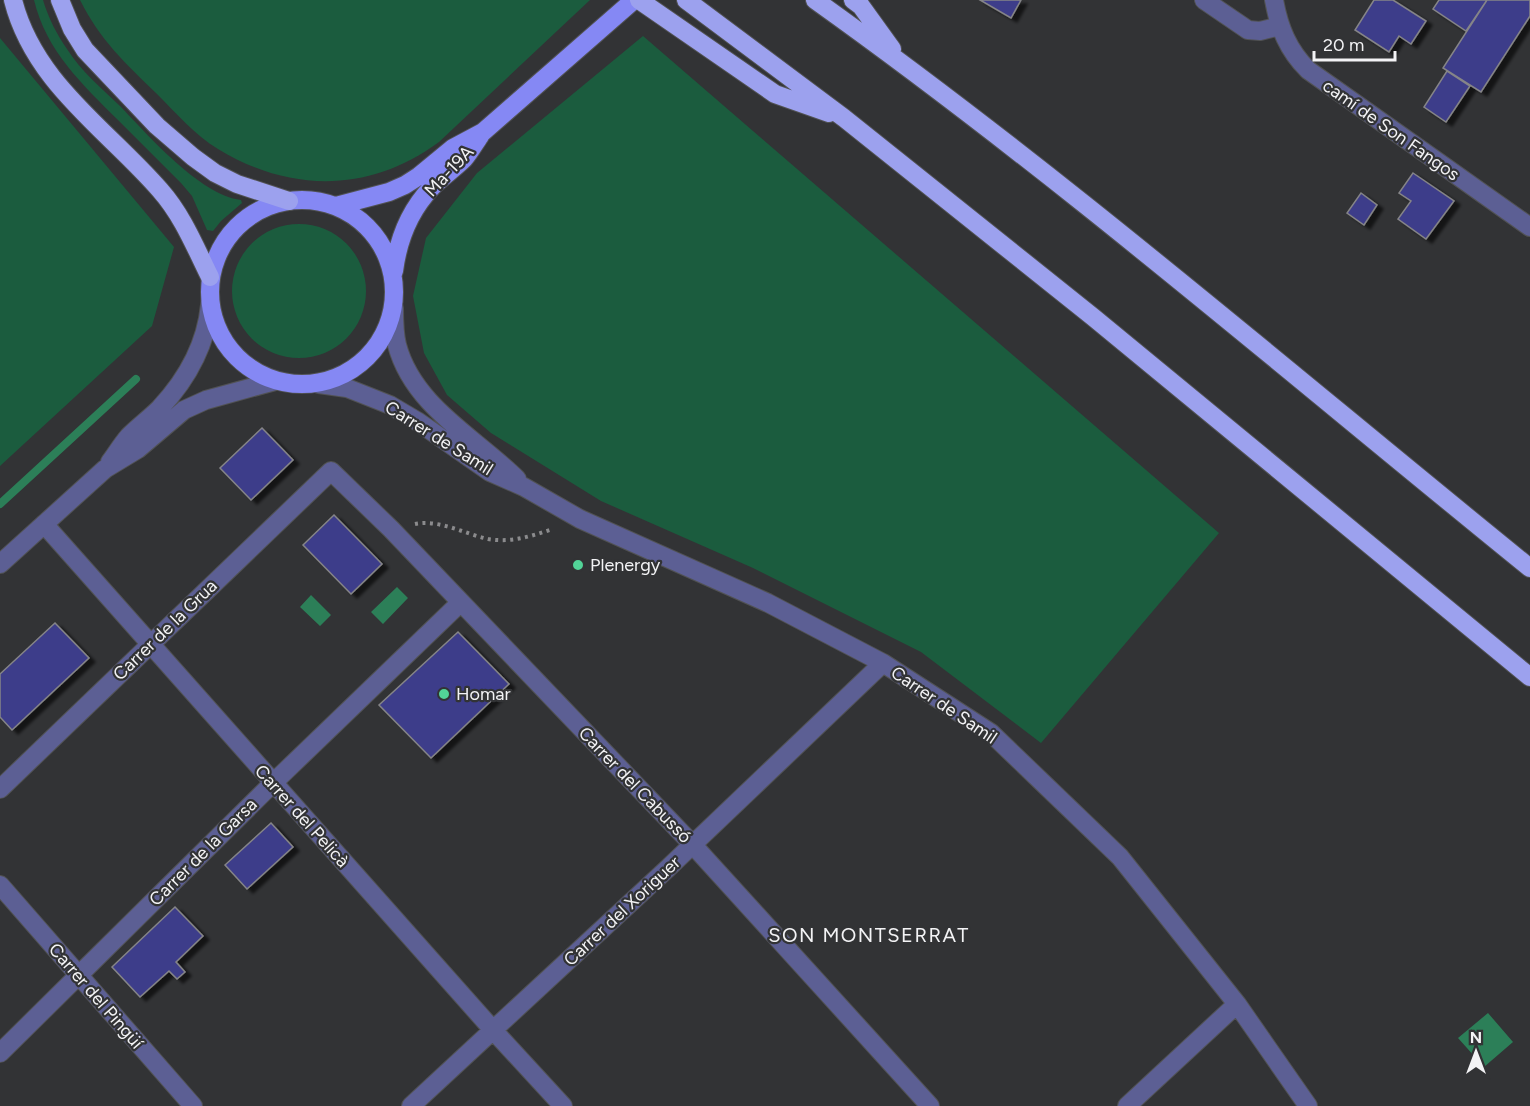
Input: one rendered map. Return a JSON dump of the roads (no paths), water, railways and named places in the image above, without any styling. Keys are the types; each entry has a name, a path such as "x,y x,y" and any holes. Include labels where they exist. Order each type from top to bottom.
{"highway":[{"path":"13,0 28,40 42,65 77,106 160,189 187,227 210,277"},
{"path":"60,0 72,29 85,50 157,126 193,157 215,172 237,184 289,201"},
{"path":"639,0 775,94 844,118"},
{"path":"686,0 844,118 1093,317 1530,677"},
{"path":"815,0 902,62 1200,299 1530,568"},
{"path":"853,0 861,6 902,62"}],"main road":[{"name":"Ma-19A","path":"336,206 405,186 453,148 483,132 634,0"},
{"name":"Ma-19A","path":"394,277 399,244 408,222 432,187 465,158 483,132"},
{"path":"305,200 336,206 352,214 374,235 389,260 394,277 394,308 386,332 374,351 350,372 319,384 291,384 262,376 237,358 219,335 210,306 210,277 220,250 228,237 238,226 262,209 289,201 305,200"}],"street":[{"path":"1204,0 1248,30 1260,31 1280,26"},
{"name":"camí de Son Fangos","path":"1274,0 1280,26 1290,49 1308,70 1530,227"},
{"path":"105,469 128,437 160,408 184,378 202,342 210,306"},
{"name":"Carrer de Samil","path":"394,308 397,346 403,363 419,387 454,426 498,460 525,487"},
{"path":"0,564 105,469 138,449 168,422 194,405 248,387 275,381"},
{"name":"Carrer de Samil","path":"319,384 347,388 390,405 490,472 525,487 580,519 768,603 883,663 991,733 1120,857 1238,1004 1308,1106"},
{"name":"Carrer del Cabussó","path":"331,471 391,529 693,845 930,1106"},
{"name":"Carrer de la Grua","path":"0,789 331,471"},
{"name":"Carrer del Pelicà","path":"44,524 493,1030 564,1106"},
{"name":"Carrer de la Garsa","path":"0,1053 273,783 460,603"},
{"name":"Carrer del Xoriguer","path":"411,1106 693,845 883,663"},
{"name":"Carrer del Pingüí","path":"0,885 193,1106"},
{"path":"1127,1106 1238,1004"}],"waterway":[{"path":"0,504 136,379"}],"place":[{"name":"Plenergy","path":"578,565"},
{"name":"Homar","path":"444,694"}],"district":[{"name":"SON MONTSERRAT","path":"869,935"}]}
